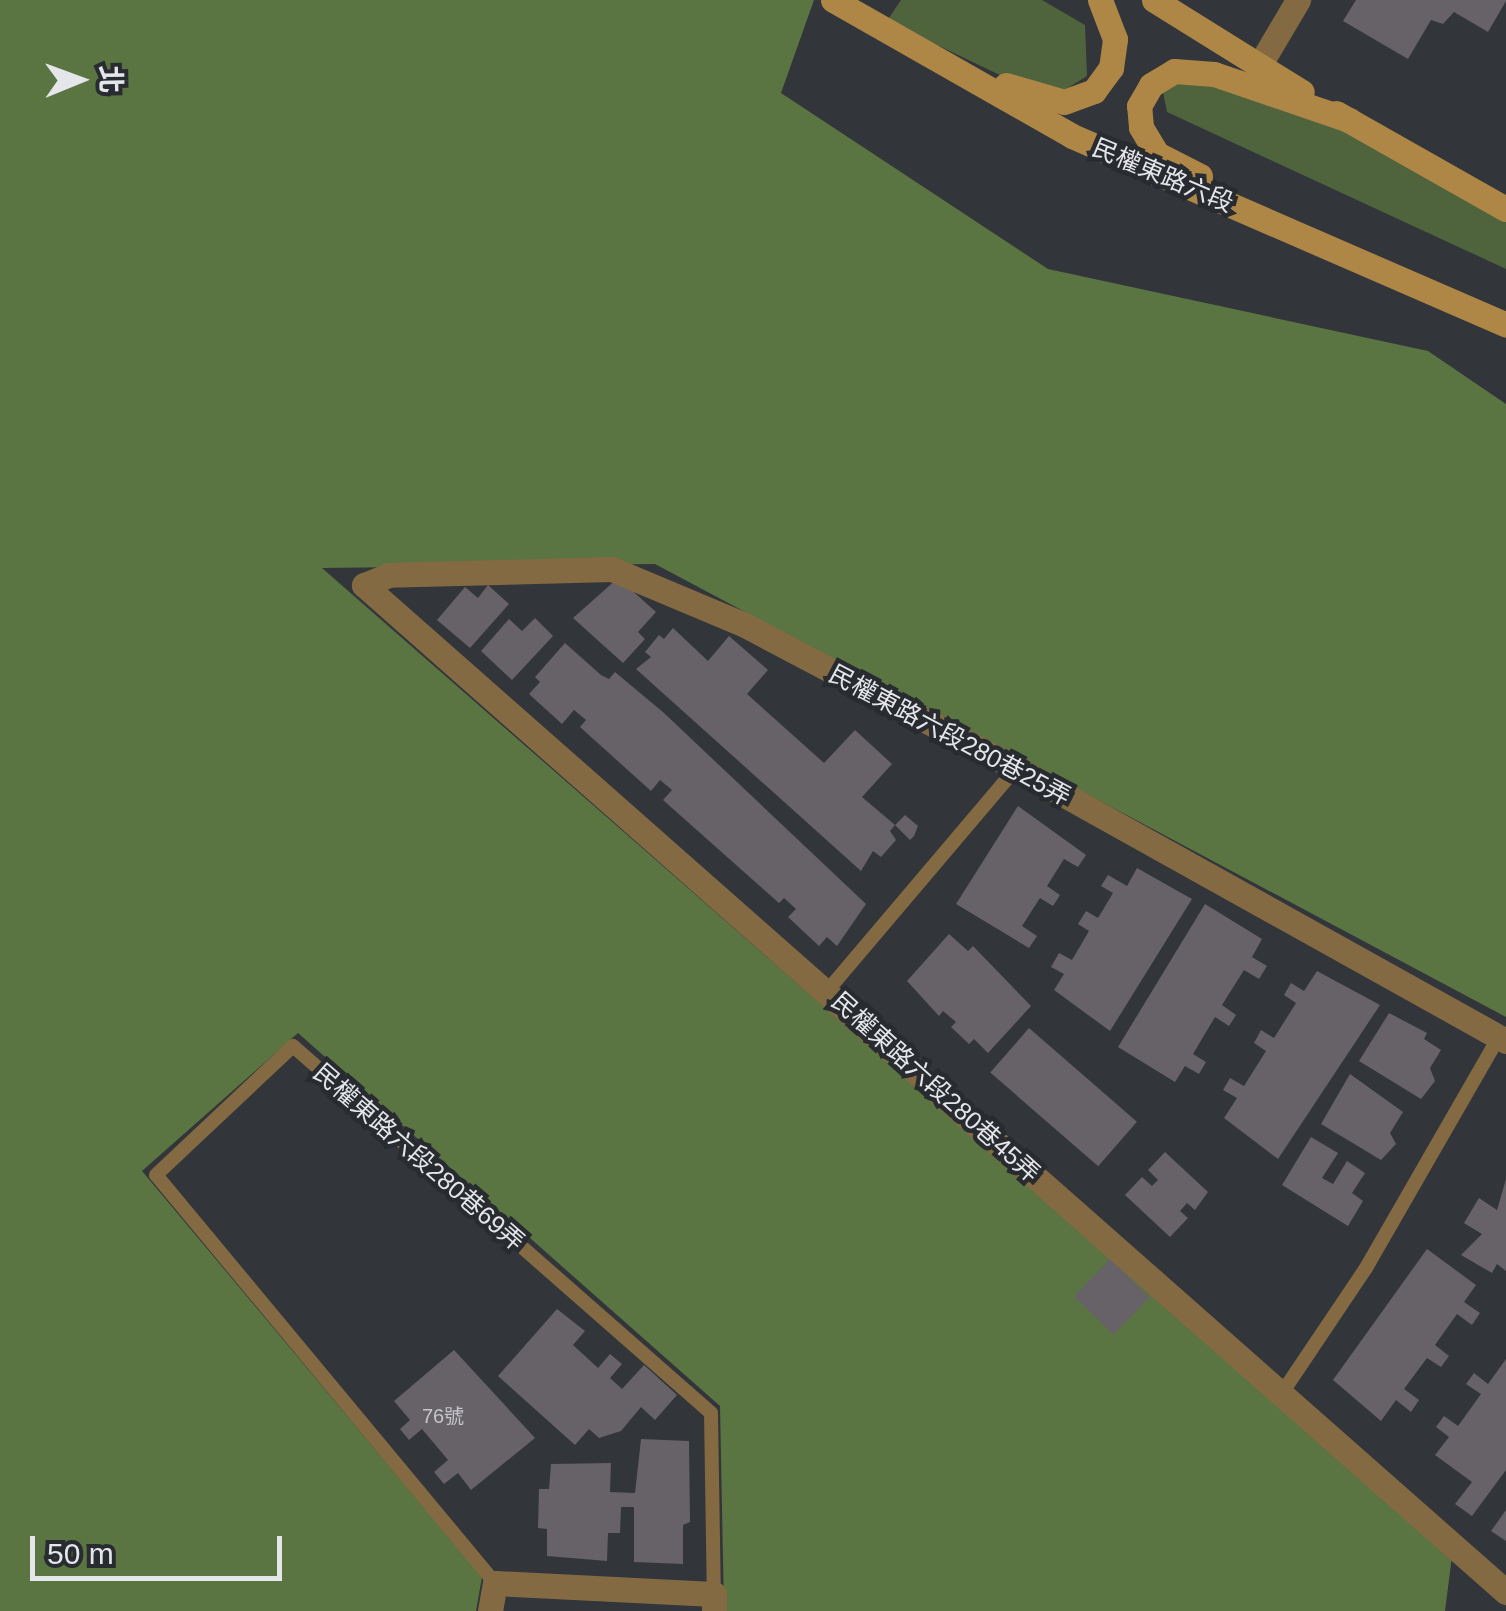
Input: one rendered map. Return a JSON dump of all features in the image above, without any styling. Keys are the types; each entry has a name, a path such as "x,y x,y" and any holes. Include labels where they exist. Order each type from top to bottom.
{"main road":[{"name":"民權東路六段","path":"833,0 901,43 1072,136 1360,256 1506,325"},
{"path":"901,43 932,45 1024,96 1064,102 1094,91 1111,68 1114,39 1100,0"},
{"path":"1154,0 1349,120 1506,209"},
{"path":"1349,120 1200,73 1174,71 1151,85 1139,106 1141,128 1157,154 1262,201 1360,256"}],"street":[{"path":"1259,66 1298,0"},
{"name":"民權東路六段280巷25弄","path":"364,585 389,575 612,569 744,626 1016,768 1502,1039"},
{"name":"民權東路六段280巷45弄","path":"364,585 828,990 1280,1396 1506,1592"},
{"path":"490,1611 495,1582 714,1603"}],"lane":[{"path":"828,990 1016,768"},
{"name":"民權東路六段280巷25弄","path":"1280,1396 1366,1268 1502,1039"},
{"name":"民權東路六段280巷69弄","path":"495,1582 156,1175 293,1046 711,1413 714,1603"}],"green space":[{"path":"0,0 814,0 781,93 1048,269 1428,351 1506,404 1506,1017 655,564 322,568 1452,1556 1445,1611 724,1611 720,1406 298,1033 142,1171 482,1577 476,1611 0,1611"},
{"path":"901,0 1042,0 1085,25 1087,76 1050,99 887,21"},
{"path":"1178,69 1368,133 1506,217 1506,269 1167,112 1162,87"}],"building":[{"path":"1356,0 1506,1 1488,32 1454,12 1443,24 1431,20 1408,59 1343,21"},
{"path":"618,578 656,612 638,632 645,639 623,663 573,618"},
{"path":"488,585 509,604 470,648 437,620 465,587 478,598"},
{"path":"535,618 553,636 512,680 481,651 509,619 522,631"},
{"path":"673,628 708,661 729,636 768,670 747,694 824,763 855,730 892,764 862,797 895,825 890,831 896,840 881,857 873,851 861,871 636,669 651,657 645,652 659,635 664,639"},
{"path":"565,643 601,675 609,679 615,672 664,713 866,904 837,946 827,937 819,946 788,917 796,909 784,898 779,903 663,800 672,790 660,780 651,791 580,727 586,720 574,710 562,724 529,694 540,682 535,677"},
{"path":"1018,806 1086,855 1078,867 1064,859 1047,886 1060,895 1053,906 1040,898 1022,926 1037,936 1029,948 956,904"},
{"path":"905,815 918,826 910,840 895,825"},
{"path":"1137,868 1192,899 1110,1031 1054,990 1064,974 1051,967 1059,953 1072,960 1089,931 1078,924 1086,911 1098,918 1113,893 1101,886 1108,875 1127,886"},
{"path":"1205,904 1262,939 1252,957 1267,966 1259,979 1244,970 1222,1005 1236,1015 1229,1026 1215,1017 1193,1054 1206,1062 1199,1074 1185,1066 1175,1082 1118,1047"},
{"path":"949,934 968,951 973,946 1031,1006 988,1053 974,1039 969,1044 951,1027 956,1022 943,1011 939,1016 907,981"},
{"path":"1317,971 1380,1005 1278,1159 1224,1118 1237,1098 1223,1090 1230,1078 1244,1086 1266,1051 1254,1043 1261,1030 1274,1038 1296,1003 1284,995 1291,983 1304,991"},
{"path":"1389,1013 1427,1033 1424,1039 1441,1050 1430,1068 1435,1081 1421,1099 1359,1061"},
{"path":"1029,1028 1137,1122 1098,1166 990,1073"},
{"path":"1350,1074 1403,1112 1390,1133 1396,1144 1381,1160 1321,1124"},
{"path":"1311,1137 1338,1153 1322,1178 1333,1184 1347,1161 1365,1173 1352,1193 1363,1201 1348,1226 1282,1185"},
{"path":"1165,1152 1208,1192 1195,1210 1187,1203 1180,1211 1188,1218 1170,1237 1125,1195 1142,1177 1152,1186 1158,1180 1148,1170"},
{"path":"1506,1179 1506,1271 1497,1264 1492,1273 1461,1255 1482,1234 1464,1223 1479,1198 1497,1210"},
{"path":"1427,1249 1476,1285 1464,1302 1480,1313 1472,1325 1457,1314 1435,1345 1449,1356 1441,1367 1427,1358 1404,1389 1419,1400 1411,1412 1396,1400 1381,1421 1333,1380"},
{"path":"1110,1259 1150,1297 1113,1335 1074,1296"},
{"path":"557,1309 585,1331 573,1345 598,1368 610,1354 622,1364 610,1378 622,1389 644,1365 677,1395 655,1420 641,1407 621,1431 599,1438 589,1429 575,1445 498,1376"},
{"path":"454,1350 535,1438 471,1490 458,1473 444,1484 434,1472 448,1460 422,1429 409,1440 400,1429 410,1420 394,1401"},
{"path":"1506,1359 1506,1470 1472,1516 1455,1504 1472,1482 1435,1455 1449,1437 1436,1427 1444,1416 1458,1426 1481,1394 1466,1384 1474,1373 1488,1384"},
{"path":"641,1439 689,1441 690,1522 683,1525 683,1564 634,1562 634,1507 621,1507 620,1533 608,1533 607,1561 547,1556 547,1529 538,1528 539,1489 549,1489 551,1464 611,1463 610,1492 635,1493"},
{"path":"1506,1510 1506,1541 1491,1531"}]}
